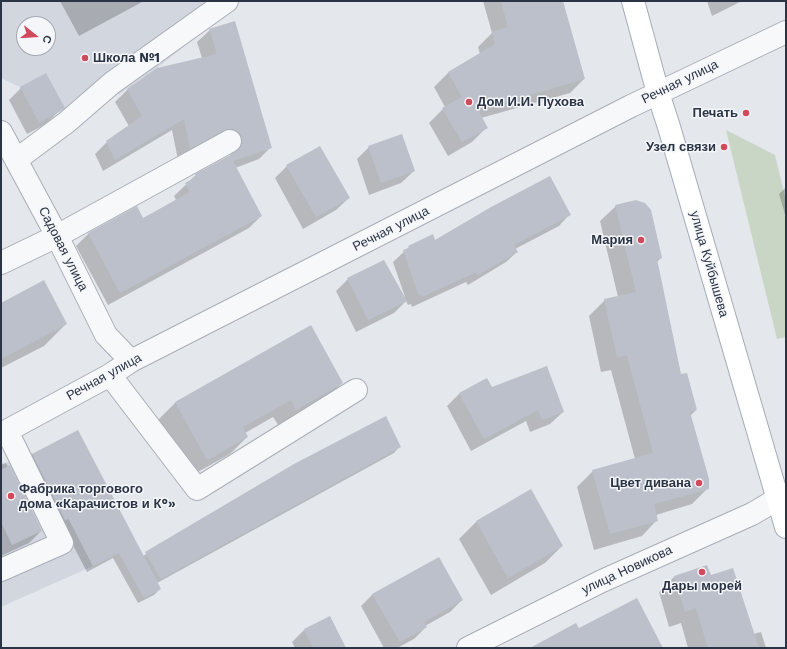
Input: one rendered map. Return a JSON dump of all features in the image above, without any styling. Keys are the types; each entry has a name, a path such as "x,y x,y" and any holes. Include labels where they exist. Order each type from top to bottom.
{"main road":[{"name":"улица Куйбышева","path":"633,1 658,93 782,497 786,527"}],"street":[{"path":"16,160 67,122 112,83 227,1"},
{"name":"Речная улица","path":"4,432 110,375 130,362 658,93 783,40"},
{"name":"Садовая улица","path":"1,132 57,236 106,335 130,362"},
{"path":"1,263 57,236 230,141"},
{"path":"110,375 197,489 356,390"},
{"path":"1,570 62,544 4,432"},
{"name":"улица Новикова","path":"468,648 602,581 752,514 782,497"}],"shaded area":[{"name":"Школа №1","path":"1,1 241,1 157,68 118,95 112,83 39,123 20,87 1,78"},
{"path":"34,453 93,566 1,607 1,464"}],"green space":[{"path":"726,130 775,155 786,201 786,337 777,339"}],"building":[{"path":"501,1 563,1 585,79 478,110 488,128 462,142 442,108 462,97 448,72 495,44 492,32 508,27"},
{"path":"235,21 272,148 233,161 262,216 120,293 88,233 137,206 143,218 190,192 185,183 196,177 195,174 236,152 240,148 242,142 241,135 237,131 230,129 224,130 190,149 184,119 115,160 106,141 142,116 127,89 157,68 217,54 209,29"},
{"path":"46,73 65,108 39,123 20,87"},
{"path":"402,134 415,171 381,183 368,146"},
{"path":"320,146 350,198 316,217 286,165"},
{"path":"550,176 571,215 514,245 518,252 478,275 476,272 422,297 421,294 419,296 403,250 433,234 435,240 491,207"},
{"path":"636,200 645,203 651,210 662,258 657,259 681,374 687,373 697,410 690,412 709,479 709,489 654,504 658,521 610,534 592,470 653,453 627,355 617,357 604,299 636,292 615,205"},
{"path":"384,260 407,301 368,320 347,278"},
{"path":"44,280 67,324 1,359 1,303"},
{"path":"311,325 343,383 296,410 291,400 243,427 248,437 207,460 175,402"},
{"path":"547,366 564,412 542,420 538,410 484,439 459,393 487,378 492,387"},
{"path":"386,416 401,447 161,579 145,552 294,464"},
{"path":"78,430 161,589 144,598 119,553 93,566 69,519 65,520 32,454"},
{"name":"Фабрика торгового дома «Карачистов и К°»","path":"10,465 42,531 12,545 1,522 1,470"},
{"path":"531,489 563,546 508,578 476,521"},
{"path":"439,557 463,600 424,622 427,627 400,642 372,594"},
{"path":"707,565 711,575 733,568 759,648 708,648 696,608 685,612 674,576"},
{"path":"637,598 663,648 530,648 576,623 579,628"},
{"path":"330,616 346,648 313,648 304,629"}],"place":[{"name":"Школа №1","path":"85,58"},
{"name":"Дом И.И. Пухова","path":"469,102"},
{"name":"Печать","path":"746,113"},
{"name":"Узел связи","path":"724,147"},
{"name":"Мария","path":"641,240"},
{"name":"Цвет дивана","path":"699,483"},
{"name":"Фабрика торгового дома «Карачистов и К°»","path":"11,496"},
{"name":"Дары морей","path":"702,572"}]}
